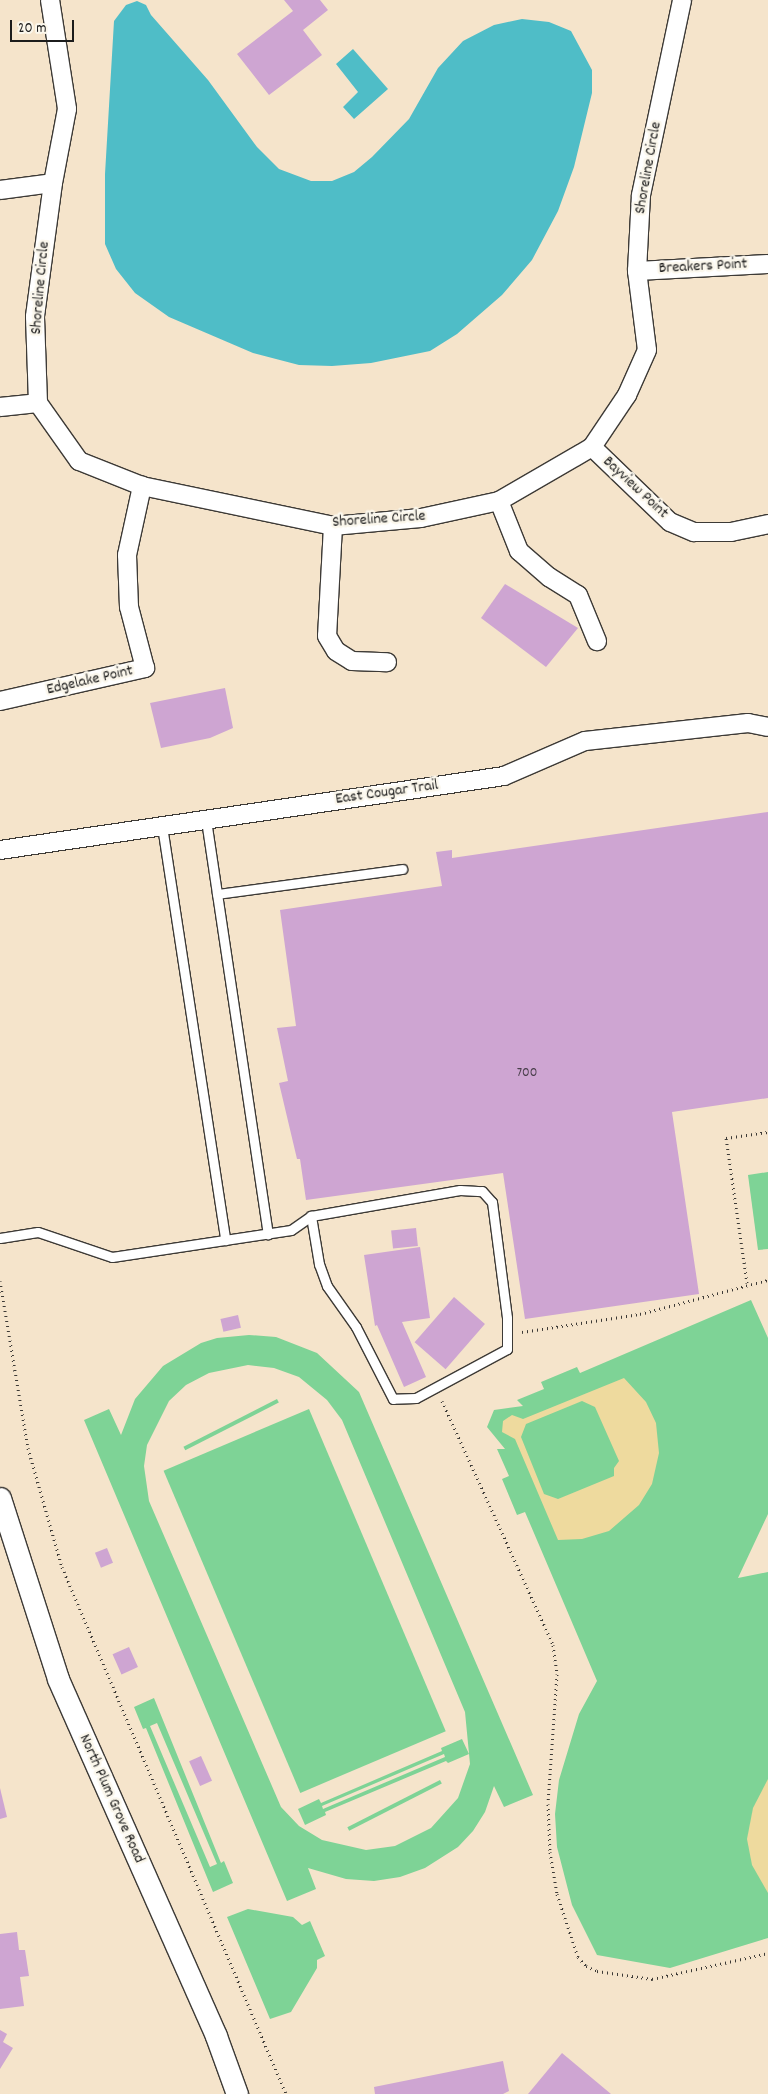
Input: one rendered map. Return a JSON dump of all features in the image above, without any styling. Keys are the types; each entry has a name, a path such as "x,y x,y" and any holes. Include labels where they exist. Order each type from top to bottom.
{"street":[{"name":"Shoreline Circle","path":"50,0 67,109 53,183 35,317 38,403 79,461 142,486 333,526 421,518 499,501 592,447 627,395 647,350 637,271 641,195 682,0"},
{"path":"0,190 53,183"},
{"name":"Breakers Point","path":"637,271 768,264"},
{"path":"0,408 38,403"},
{"name":"Bayview Point","path":"592,447 670,522 694,532 731,532 768,524"},
{"name":"Edgelake Point","path":"0,701 145,668 129,607 127,555 142,486"},
{"path":"499,501 519,551 549,577 578,595 597,641"},
{"path":"333,526 327,636 336,651 352,661 386,662"},
{"name":"East Cougar Trail","path":"0,850 504,776 585,741 748,723 768,726"},
{"name":"North Plum Grove Road","path":"0,1498 58,1679 216,2036 237,2094"}],"lane":[{"path":"206,820 268,1234"},
{"path":"162,826 225,1240"},
{"path":"217,894 402,869"},
{"path":"0,1238 38,1232 112,1257 291,1230 310,1216 460,1190 482,1191 492,1202 507,1334 507,1349 416,1398 393,1399 356,1326 327,1286 319,1264 310,1216"}],"path":[{"path":"747,1283 726,1138 768,1132"},
{"path":"0,1280 28,1448 62,1567 286,2094"},
{"path":"507,1334 640,1314 747,1283 768,1280"},
{"path":"438,1387 448,1416 553,1645 557,1674 549,1784 550,1852 557,1894 578,1957 586,1966 597,1971 652,1979 768,1953"}],"green space":[{"path":"768,1172 768,1249 758,1250 748,1175"},
{"path":"751,1300 768,1338 768,1514 738,1578 768,1572 768,1938 670,1968 597,1955 572,1905 557,1847 555,1814 559,1780 579,1714 597,1681 525,1512 517,1515 502,1479 509,1476 497,1449 505,1449 487,1427 494,1410 523,1406 517,1400 544,1389 541,1382 577,1367 580,1373"},
{"path":"249,1335 276,1337 317,1353 359,1392 533,1795 504,1807 494,1786 485,1812 473,1831 458,1847 425,1868 400,1877 374,1881 346,1879 308,1868 316,1889 287,1901 84,1420 109,1409 121,1435 135,1399 163,1366 201,1343 217,1338","holes":["248,1365 274,1368 299,1377 327,1400 342,1420 465,1712 470,1764 458,1798 431,1828 395,1846 366,1850 322,1840 299,1826 281,1807 149,1501 144,1466 147,1445 169,1401 186,1385 209,1373"]},
{"path":"277,1399 279,1403 185,1450 183,1447"},
{"path":"309,1409 446,1731 300,1793 164,1471"},
{"path":"154,1698 221,1863 224,1861 233,1883 213,1892 146,1728 143,1729 134,1707","holes":["157,1723 217,1864 210,1867 150,1726"]},
{"path":"462,1739 469,1754 448,1763 446,1761 325,1812 326,1815 305,1825 298,1809 319,1799 321,1803 442,1751 441,1748","holes":["444,1754 445,1757 323,1809 322,1806"]},
{"path":"440,1780 442,1784 349,1831 347,1827"},
{"path":"248,1909 293,1917 302,1925 310,1921 325,1956 317,1960 317,1968 291,2012 270,2019 227,1917"}],"sand":[{"path":"624,1378 646,1402 656,1423 659,1453 652,1484 639,1505 609,1531 582,1539 558,1540 515,1439 502,1432 503,1421 512,1415 523,1419","holes":["582,1401 595,1407 619,1461 614,1468 614,1476 558,1499 544,1494 521,1437 526,1424"]},
{"path":"768,1779 768,1893 752,1865 747,1839 753,1808"}],"water":[{"path":"137,1 146,5 151,15 208,80 257,147 279,169 311,181 332,181 354,172 372,157 409,119 438,68 463,41 494,25 522,19 549,22 571,31 592,70 592,93 574,167 558,211 532,260 502,295 457,334 430,351 371,363 332,366 299,365 253,353 169,317 135,293 116,269 105,244 105,174 114,21 126,5"},
{"path":"353,49 388,89 354,119 343,107 358,92 336,64"}],"building":[{"path":"284,0 320,0 328,10 303,30 322,55 269,95 237,54 293,11"},
{"path":"505,584 578,628 546,667 481,618"},
{"path":"225,688 233,728 210,738 161,748 150,703"},
{"path":"768,812 768,1098 672,1112 699,1294 525,1319 503,1173 306,1200 300,1159 297,1159 279,1083 288,1081 277,1028 296,1026 280,910 442,886 436,852 452,850 452,858"},
{"path":"416,1228 418,1246 393,1249 391,1231"},
{"path":"420,1247 430,1318 402,1322 426,1377 404,1387 377,1325 375,1326 364,1255"},
{"path":"454,1297 485,1324 446,1369 415,1342"},
{"path":"238,1315 241,1328 223,1332 220,1319"},
{"path":"107,1548 113,1563 101,1568 95,1553"},
{"path":"129,1647 138,1667 122,1674 113,1654"},
{"path":"201,1756 212,1781 200,1786 189,1761"},
{"path":"0,1788 7,1817 0,1819"},
{"path":"17,1932 19,1950 25,1950 29,1976 20,1977 24,2006 0,2009 0,1934"},
{"path":"0,2030 7,2034 3,2042 13,2048 0,2069"},
{"path":"562,2053 611,2094 528,2094"},
{"path":"503,2061 509,2091 503,2094 375,2094 374,2087"}]}
